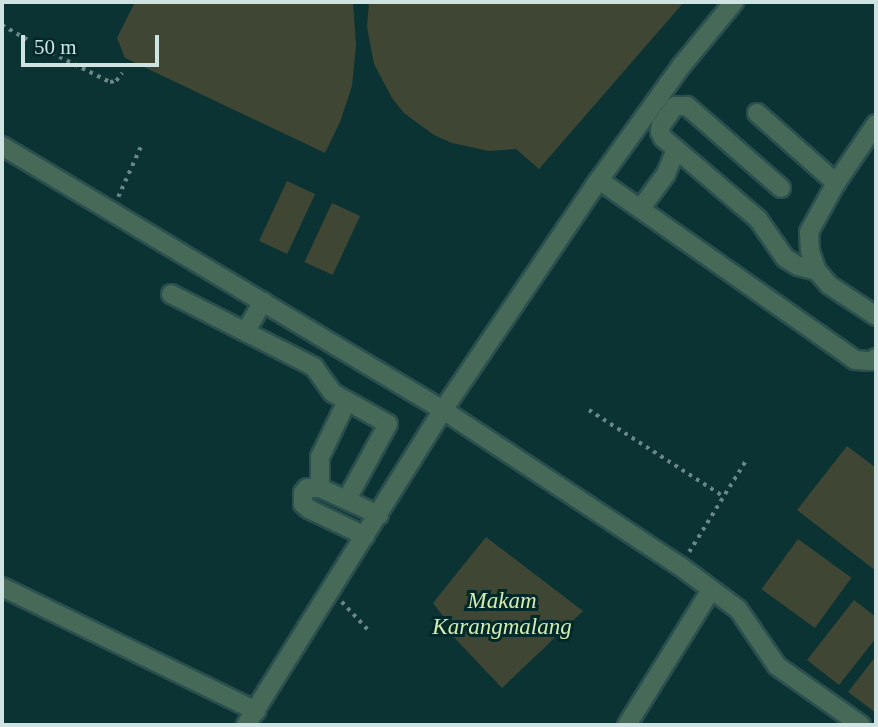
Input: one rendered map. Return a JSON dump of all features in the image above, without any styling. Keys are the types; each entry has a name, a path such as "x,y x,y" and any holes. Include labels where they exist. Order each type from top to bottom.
{"street":[{"path":"2,587 251,718 443,410 598,180 682,65 734,2"},
{"path":"781,188 681,104 675,106 660,132 758,219 785,258 798,266 817,271"},
{"path":"757,113 836,183"},
{"path":"876,124 836,183 809,232 810,251 817,271 829,285 876,316"},
{"path":"2,146 407,387 681,566 738,609 777,666 861,725"},
{"path":"640,208 666,174 676,149"},
{"path":"598,180 855,360 872,361 876,358"},
{"path":"171,294 314,367 333,394 388,424 346,499"},
{"path":"246,331 262,302"},
{"path":"320,488 320,457 347,401"},
{"path":"365,537 303,504 302,498 307,488 320,488 379,515"},
{"path":"627,725 711,590"}],"path":[{"path":"2,25 30,41"},
{"path":"44,49 110,82 116,81 122,73"},
{"path":"111,211 141,146"},
{"path":"589,410 723,496"},
{"path":"681,566 747,458"},
{"path":"330,593 369,631"}],"green space":[{"path":"135,2 353,2 356,45 352,86 340,122 325,153 125,58 117,38"},
{"path":"369,2 684,2 539,169 516,149 489,151 452,143 434,135 404,113 392,98 374,64 367,27"},
{"path":"287,181 315,194 287,254 259,241"},
{"path":"332,203 360,216 333,275 305,262"},
{"path":"847,446 876,468 876,571 797,510"},
{"name":"Makam Karangmalang","path":"486,537 583,611 502,688 449,632 452,628 433,603"},
{"path":"798,539 851,578 815,628 762,589"},
{"path":"854,600 876,617 876,638 839,685 807,660"},
{"path":"876,656 876,713 848,692"}]}
